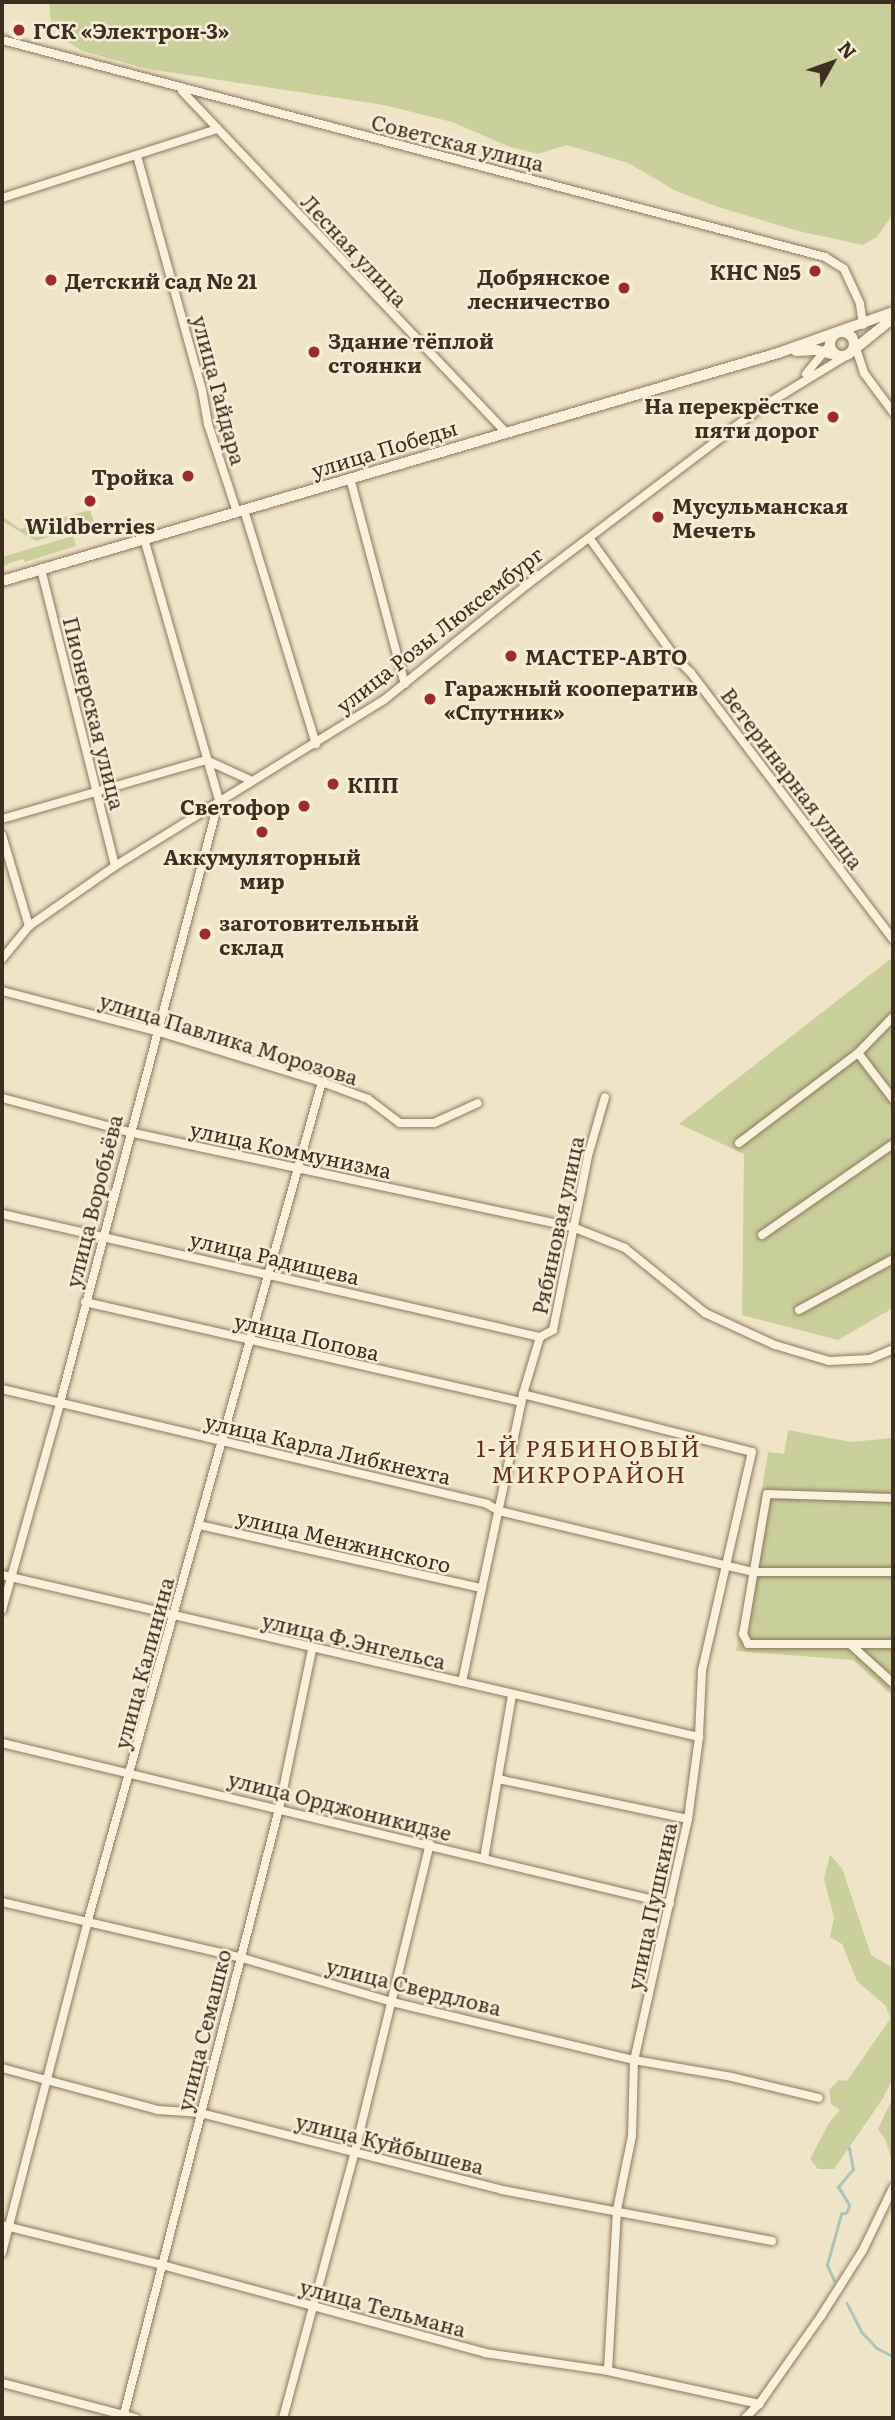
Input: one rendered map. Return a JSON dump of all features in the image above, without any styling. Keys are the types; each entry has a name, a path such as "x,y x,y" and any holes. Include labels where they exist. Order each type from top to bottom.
{"street":[{"name":"Советская улица","path":"2,40 825,257 844,268 860,304 863,325"},
{"name":"Лесная улица","path":"181,89 505,431"},
{"path":"2,198 217,129"},
{"name":"улица Гайдара","path":"137,156 202,390 208,424 241,511 316,744"},
{"path":"860,304 871,315 891,315"},
{"path":"790,387 815,366 839,332 891,315"},
{"name":"улица Розы Люксембург","path":"2,959 29,926 115,866 250,780 316,744 405,684 790,387 848,351 891,315"},
{"path":"839,332 850,334 848,351 893,412"},
{"name":"улица Победы","path":"2,580 778,353 839,332"},
{"path":"827,348 848,351 866,377"},
{"name":"улица Победы","path":"778,353 827,348"},
{"path":"350,478 405,684"},
{"path":"144,538 219,800"},
{"name":"Ветеринарная улица","path":"590,539 674,656 691,673 893,939"},
{"name":"Пионерская улица","path":"41,569 115,866"},
{"path":"2,819 206,760 250,780"},
{"name":"улица Воробьёва","path":"2,1610 60,1403 102,1234 219,800"},
{"path":"2,835 29,926"},
{"name":"улица Павлика Морозова","path":"2,991 156,1031 322,1082 368,1099 404,1124 433,1123 478,1102"},
{"path":"738,1143 858,1053 893,1017"},
{"path":"858,1053 893,1099"},
{"name":"улица Калинина","path":"2,2253 5,2226 88,1920 224,1442 322,1082"},
{"name":"Рябиновая улица","path":"462,1682 522,1398 540,1337 554,1330 588,1156 605,1097"},
{"name":"улица Коммунизма","path":"2,1098 129,1132 575,1228 625,1248 705,1313 775,1345 829,1361 870,1359 893,1349"},
{"path":"762,1235 893,1144"},
{"name":"улица Радищева","path":"2,1214 102,1234 540,1337"},
{"path":"799,1310 893,1259"},
{"name":"улица Попова","path":"85,1302 250,1341 522,1398 752,1452"},
{"name":"улица Карла Либкнехта","path":"2,1389 487,1504 499,1511 753,1572 893,1572"},
{"name":"улица Пушкина","path":"608,2371 617,2210 632,2136 634,2060 688,1819 698,1737 702,1670 752,1452"},
{"path":"893,1498 767,1494 743,1634 748,1644 893,1644"},
{"name":"улица Менжинского","path":"199,1525 482,1588"},
{"name":"улица Ф.Энгельса","path":"2,1575 698,1737"},
{"path":"850,1644 893,1683"},
{"name":"улица Семашко","path":"123,2417 279,1809 312,1649"},
{"path":"484,1859 512,1695"},
{"name":"улица Орджоникидзе","path":"2,1743 670,1904"},
{"path":"498,1779 688,1819"},
{"path":"283,2418 355,2151 430,1844"},
{"name":"улица Свердлова","path":"2,1902 239,1957 392,2002 634,2060 732,2077 819,2098"},
{"name":"улица Куйбышева","path":"2,2068 158,2109 201,2113 502,2190 772,2241"},
{"path":"745,2418 759,2404 856,2261 893,2188"},
{"name":"улица Тельмана","path":"5,2226 162,2265 485,2353 608,2371 759,2404"},
{"path":"2,2383 135,2418"}],"green space":[{"path":"49,2 893,2 893,214 877,237 863,245 798,231 718,207 676,191 628,163 567,145 538,154 510,147 452,122 384,105 148,69 82,51 64,39 51,21"},
{"path":"90,510 95,524 70,528 70,531 36,541 2,521 2,516 20,529"},
{"path":"73,536 76,546 25,562 23,559 9,563 2,568 2,557"},
{"path":"893,957 893,1308 838,1340 742,1315 744,1154 679,1124"},
{"path":"788,1430 851,1442 893,1438 893,1696 853,1660 736,1651 768,1452 784,1454"},
{"path":"830,1855 842,1868 871,1955 893,1968 893,2078 882,2100 834,2169 818,2169 810,2159 829,2123 840,2110 831,2104 829,2090 839,2080 847,2081 890,2019 886,2006 857,1981 842,1944 830,1937 834,1917 824,1879"},
{"path":"893,2097 893,2167 886,2141 878,2129"}],"waterway":[{"path":"834,2281 827,2265 841,2214 847,2212 849,2205 838,2187 853,2169 849,2148"},
{"path":"847,2303 861,2331 877,2348 893,2356"}],"place":[{"name":"ГСК «Электрон-3»","path":"19,30"},
{"name":"КНС №5","path":"815,271"},
{"name":"Детский сад № 21","path":"51,280"},
{"name":"Добрянское лесничество","path":"624,288"},
{"name":"Здание тёплой стоянки","path":"314,352"},
{"name":"На перекрёстке пяти дорог","path":"833,417"},
{"name":"Тройка","path":"188,476"},
{"name":"Wildberries","path":"90,501"},
{"name":"Мусульманская Мечеть","path":"658,517"},
{"name":"МАСТЕР-АВТО","path":"511,656"},
{"name":"Гаражный кооператив «Спутник»","path":"430,699"},
{"name":"КПП","path":"333,784"},
{"name":"Светофор","path":"304,806"},
{"name":"Аккумуляторный мир","path":"262,832"},
{"name":"заготовительный склад","path":"205,934"}],"district":[{"name":"1-Й РЯБИНОВЫЙ МИКРОРАЙОН","path":"589,1460"}]}
